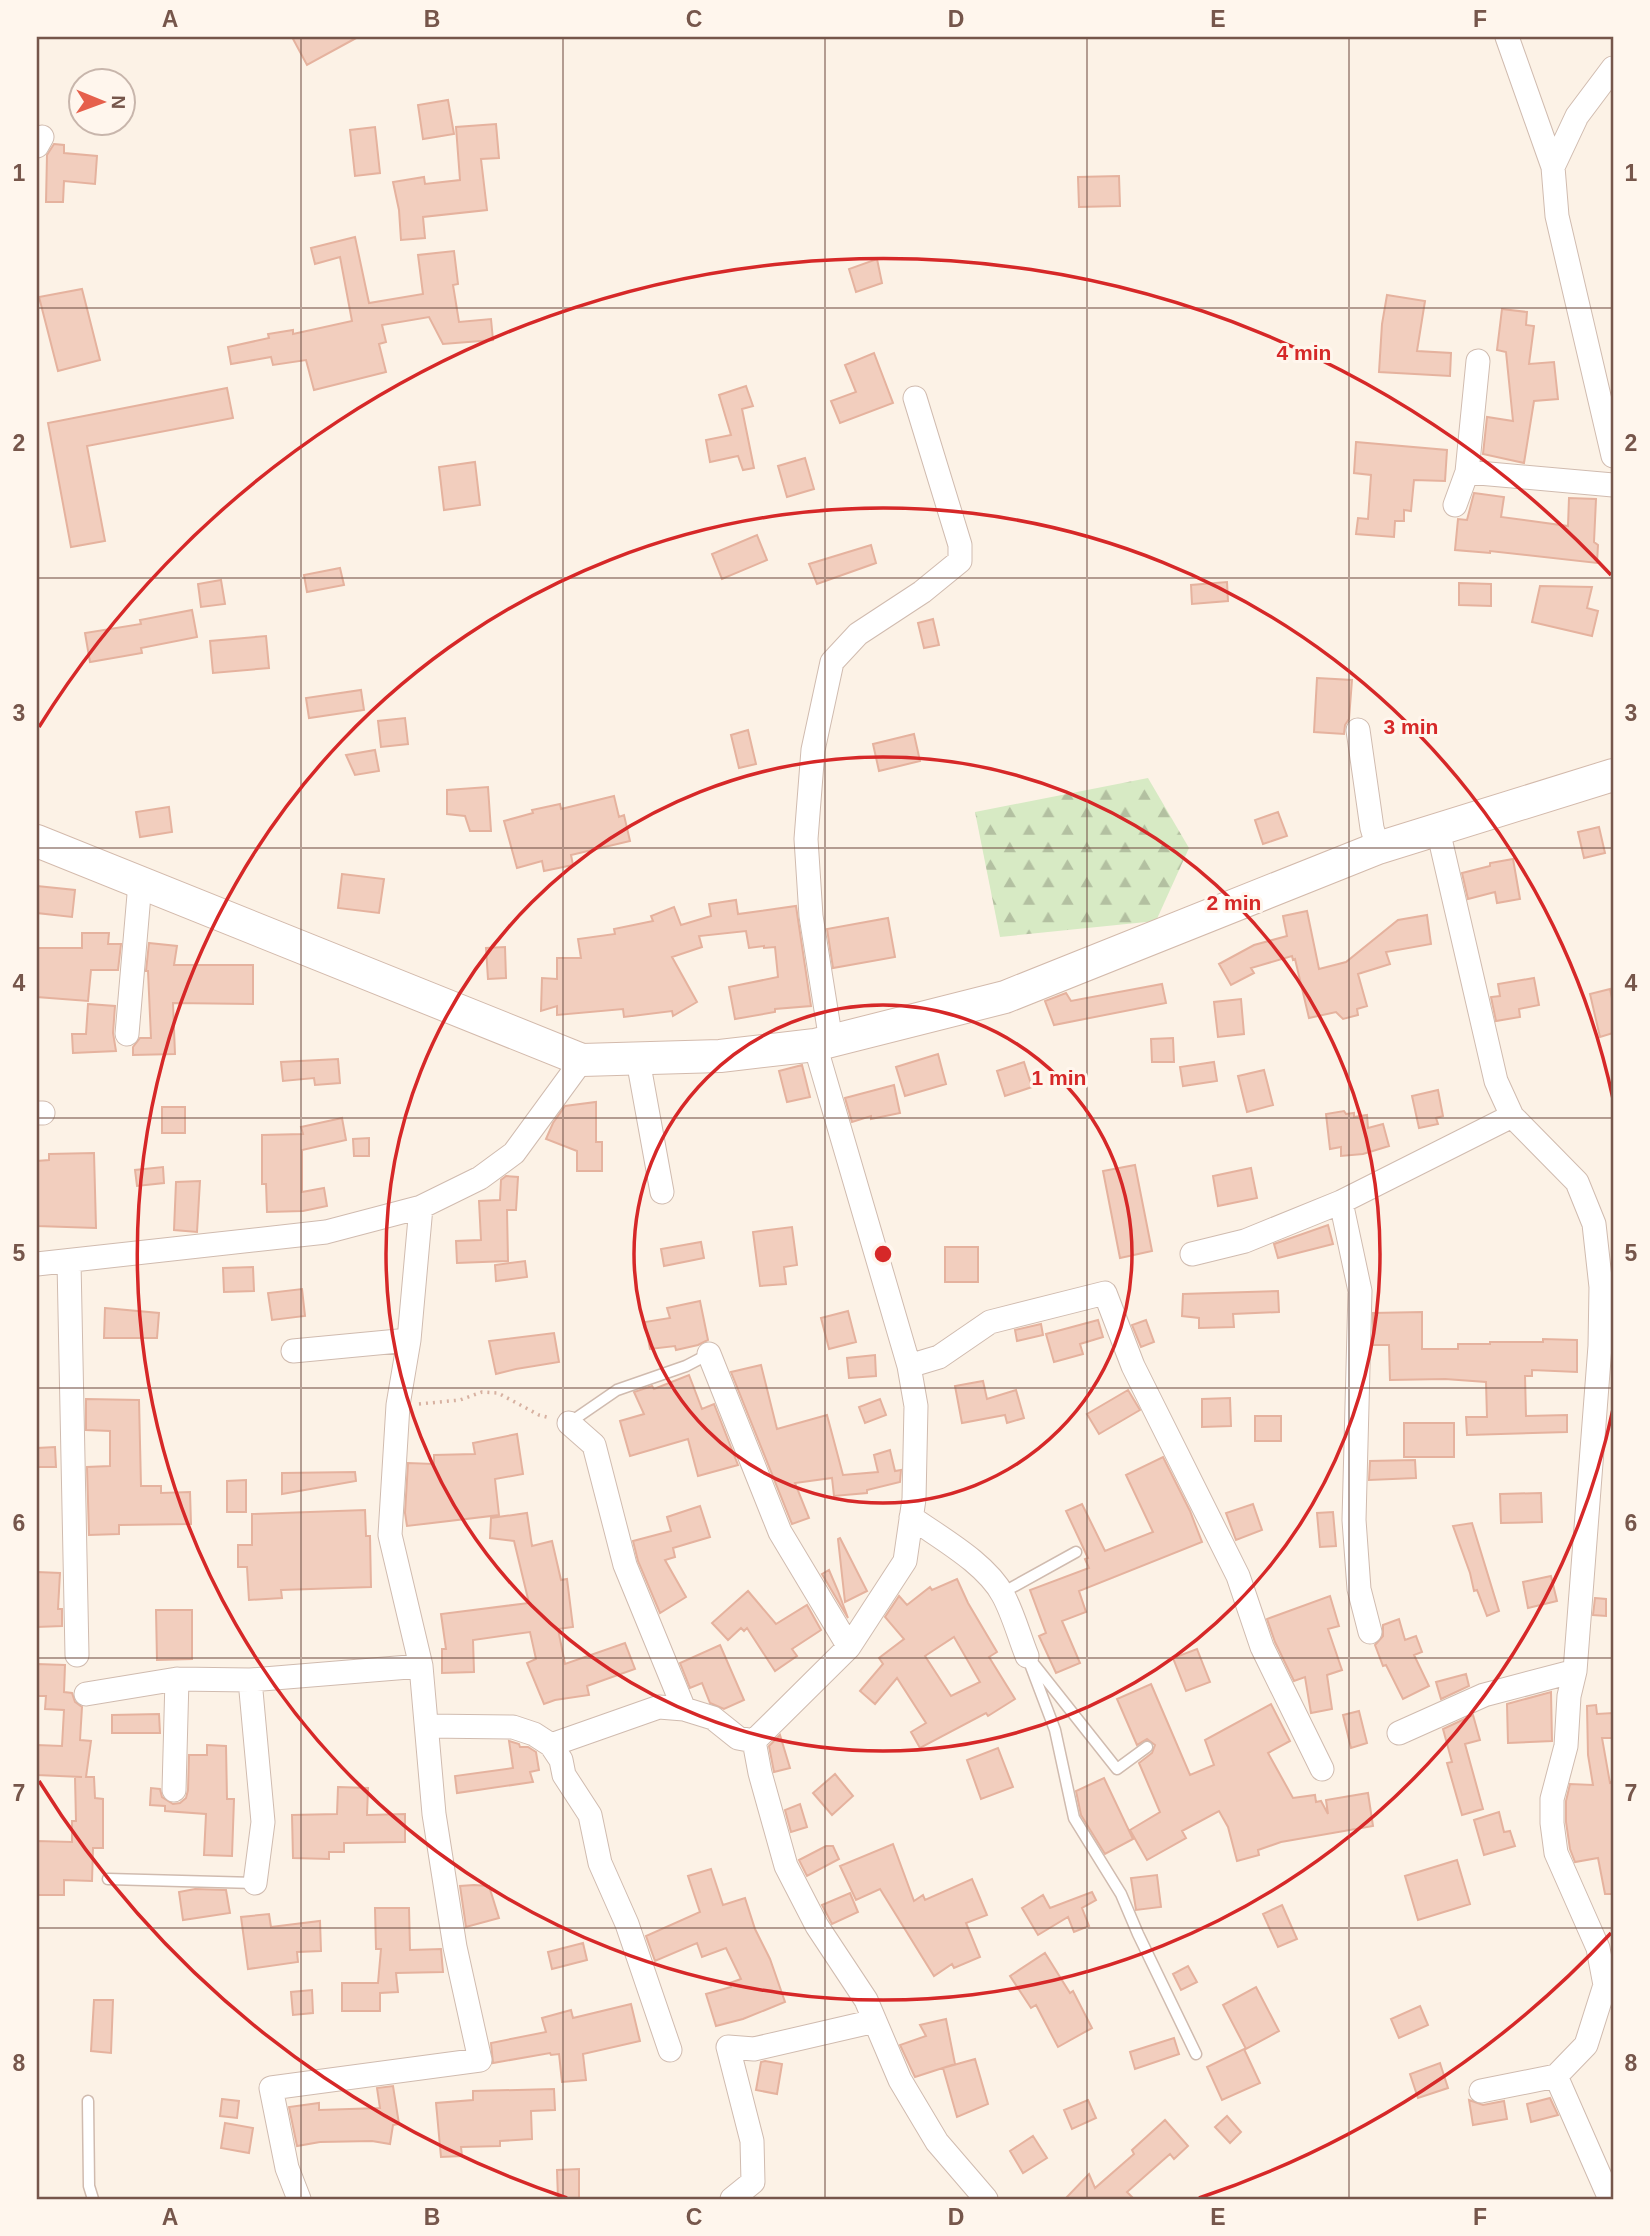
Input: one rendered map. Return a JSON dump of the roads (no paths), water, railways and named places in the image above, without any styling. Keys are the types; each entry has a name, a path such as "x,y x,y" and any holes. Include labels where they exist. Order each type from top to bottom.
{"street":[{"path":"1507,37 1553,167 1557,216 1613,456"},
{"path":"1553,167 1577,117 1613,68"},
{"path":"1455,505 1467,472 1478,361"},
{"path":"754,1741 849,1647 905,1560 914,1499 916,1406 909,1366 823,1043 806,839 813,750 832,662 858,634 912,599 960,561 960,545 915,398"},
{"path":"1467,472 1613,485"},
{"path":"1358,730 1371,828 1378,848"},
{"path":"37,841 582,1060 638,1060 720,1056 823,1043 1005,997 1378,848 1613,775"},
{"path":"1438,830 1496,1080 1512,1116 1577,1182 1594,1224 1601,1286 1600,1346 1575,1671 1569,1696 1566,1746 1552,1799 1552,1823 1556,1853 1598,1948 1605,1984 1586,2045 1556,2076 1482,2091"},
{"path":"127,1034 140,883"},
{"path":"37,1264 326,1232 421,1207 480,1178 514,1153 582,1060"},
{"path":"638,1060 662,1192"},
{"path":"1192,1254 1245,1241 1341,1202 1512,1116"},
{"path":"1341,1202 1360,1291 1354,1520 1359,1588 1370,1632"},
{"path":"299,2199 287,2168 271,2088 480,2060 455,1947 435,1814 421,1666 390,1535 398,1405 410,1340 421,1207"},
{"path":"69,1262 77,1655"},
{"path":"909,1366 939,1357 990,1322 1105,1293 1133,1366 1238,1576 1262,1647 1322,1769"},
{"path":"293,1351 410,1340"},
{"path":"709,1354 780,1532 849,1647"},
{"path":"569,1423 594,1445 625,1565 684,1709"},
{"path":"911,1517 969,1559 1002,1593 1027,1656"},
{"path":"86,1694 177,1679 250,1680 421,1666"},
{"path":"1399,1733 1484,1695 1575,1671"},
{"path":"174,1790 177,1679"},
{"path":"250,1680 263,1822 255,1884"},
{"path":"551,1745 659,1707 684,1709 713,1718 738,1738 754,1741"},
{"path":"427,1726 513,1727 534,1734 551,1745 561,1760 564,1775 590,1815 600,1863 628,1924 670,2050"},
{"path":"754,1741 760,1773 786,1866 817,1926 866,2000 900,2080 937,2143 986,2199"},
{"path":"732,2199 752,2182 752,2141 728,2047 754,2049 875,2021"},
{"path":"1556,2076 1610,2199"}],"lane":[{"path":"569,1423 617,1390 686,1366 709,1354"},
{"path":"1002,1593 1076,1552"},
{"path":"1027,1656 1117,1769 1147,1747"},
{"path":"1027,1656 1055,1730 1074,1818 1121,1894 1196,2053"},
{"path":"108,1879 255,1884"},
{"path":"88,2101 89,2186 93,2199"}]}
